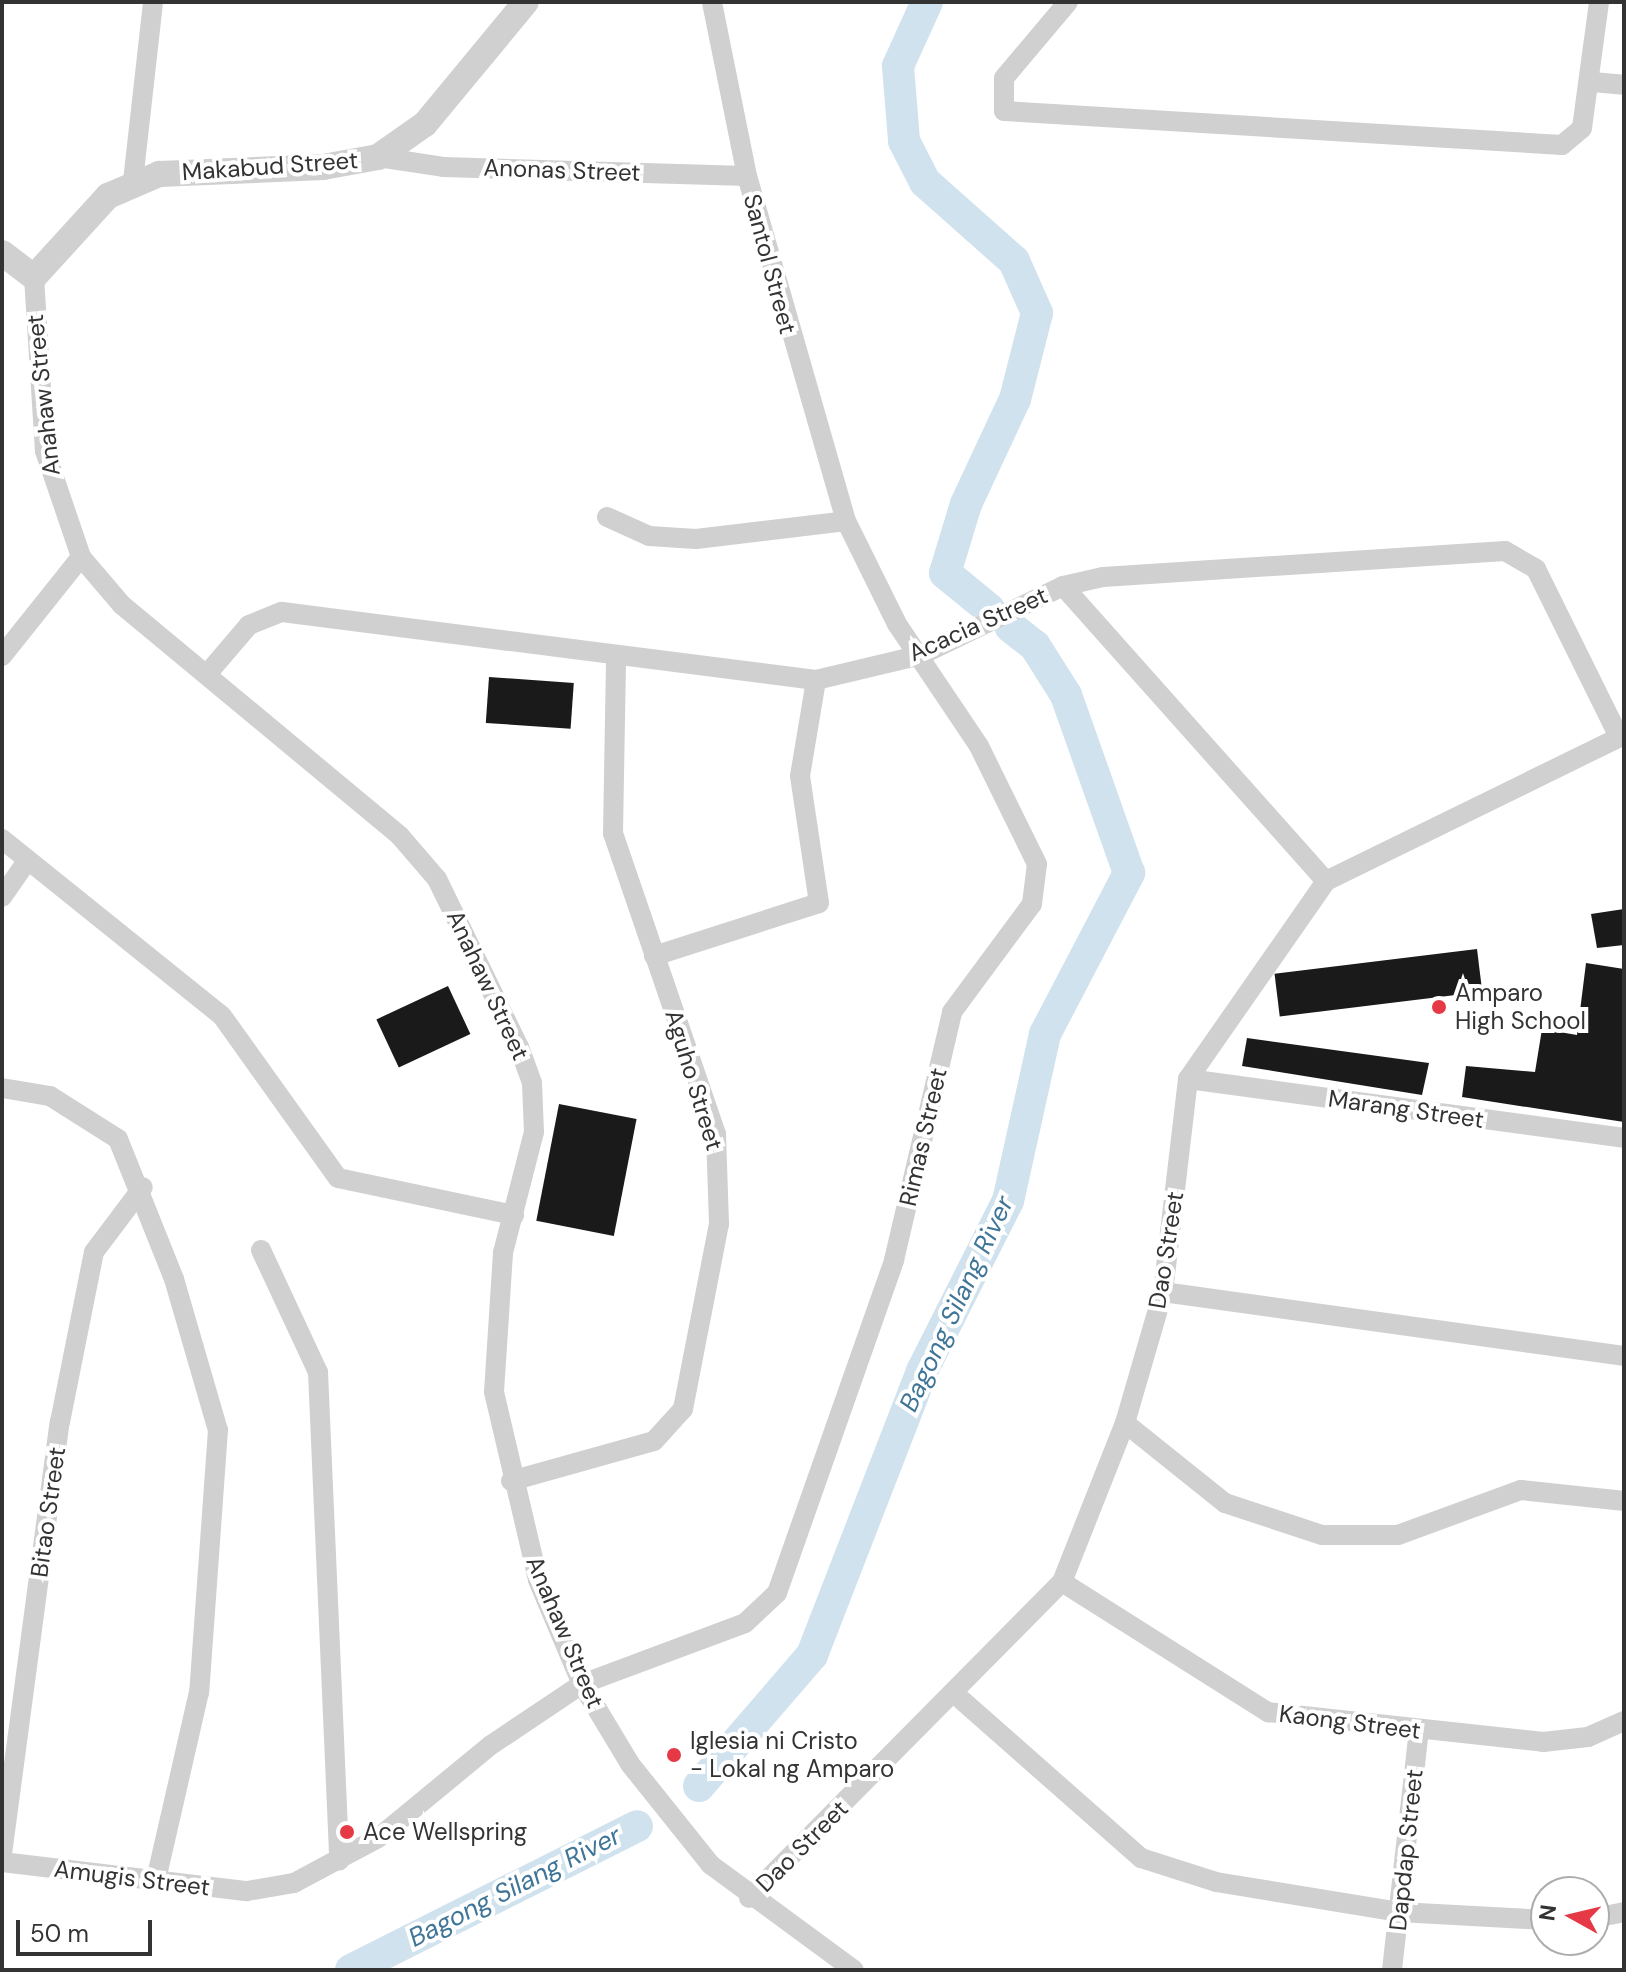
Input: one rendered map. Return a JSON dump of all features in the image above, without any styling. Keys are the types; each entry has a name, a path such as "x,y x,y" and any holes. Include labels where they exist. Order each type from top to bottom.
{"street":[{"path":"2,253 34,277 87,215 133,181 153,2"},
{"name":"Makabud Street","path":"133,181 378,157 425,124 526,2"},
{"name":"Santol Street","path":"712,2 747,176 846,521"},
{"path":"1068,2 1004,78 1004,111 1562,145 1582,128 1592,82 1599,2"},
{"path":"1592,82 1624,85"},
{"name":"Anonas Street","path":"378,157 443,167 747,176"},
{"name":"Anahaw Street","path":"34,277 45,451 81,557 122,605 373,811 437,879 532,1083 534,1132 514,1215 495,1351 511,1481 538,1580 582,1684 685,1836 749,1898 854,1970"},
{"path":"607,517 649,536 696,539 846,521"},
{"name":"Rimas Street","path":"582,1684 745,1623 777,1593 894,1260 952,1012 1032,904 1037,864 979,746 921,655 897,624 846,521"},
{"name":"Acacia Street","path":"208,673 249,625 282,612 616,659 816,680 921,655 1063,586 1103,577 1522,555 1536,569 1622,736"},
{"path":"2,656 81,557"},
{"path":"1063,586 1326,881"},
{"name":"Aguho Street","path":"511,1481 654,1441 683,1409 719,1224 722,1175 716,1134 613,833 616,659"},
{"path":"654,956 819,903 800,776 816,680"},
{"name":"Dao Street","path":"749,1898 956,1695 1062,1582 1125,1423 1163,1292 1188,1079 1326,881 1622,736"},
{"path":"2,839 222,1016 338,1178 514,1215"},
{"path":"2,897 27,861"},
{"name":"Marang Street","path":"1188,1079 1624,1138"},
{"path":"2,1088 50,1096 118,1139 143,1187 218,1430 199,1692 156,1880"},
{"name":"Bitao Street","path":"2,1854 60,1422 94,1252 143,1187"},
{"path":"261,1250 318,1372 339,1861"},
{"path":"1163,1292 1624,1356"},
{"path":"1125,1423 1225,1503 1322,1535 1398,1535 1521,1490 1624,1501"},
{"name":"Kaong Street","path":"1062,1582 1268,1712 1543,1742 1588,1737 1624,1721"},
{"name":"Amugis Street","path":"2,1862 247,1891 294,1883 339,1861 582,1684"},
{"path":"956,1695 1141,1858 1216,1882 1399,1912 1530,1919"},
{"name":"Dapdap Street","path":"1392,1970 1419,1730"}],"building":[{"path":"489,677 574,683 571,729 486,723"},
{"path":"1624,909 1624,945 1597,948 1591,914"},
{"path":"1477,949 1482,992 1280,1017 1275,974"},
{"path":"1586,963 1624,969 1624,1122 1462,1097 1466,1066 1535,1072 1542,1029 1577,1035"},
{"path":"448,986 470,1034 399,1067 376,1019"},
{"path":"1247,1038 1429,1063 1422,1095 1242,1066"},
{"path":"559,1104 637,1119 614,1236 536,1221"}],"waterway":[{"name":"Bagong Silang River","path":"927,2 898,66 904,141 925,182 1014,261 1037,313 1015,399 966,504 945,573 989,609"},
{"name":"Bagong Silang River","path":"699,1786 812,1655 922,1371 1008,1201 1045,1034 1129,873 1066,695 1035,646 1011,627"},
{"name":"Bagong Silang River","path":"351,1970 637,1826"}],"place":[{"name":"Amparo High School","path":"1439,1007"},
{"name":"Iglesia ni Cristo - Lokal ng Amparo","path":"674,1755"},
{"name":"Ace Wellspring","path":"347,1832"}]}
